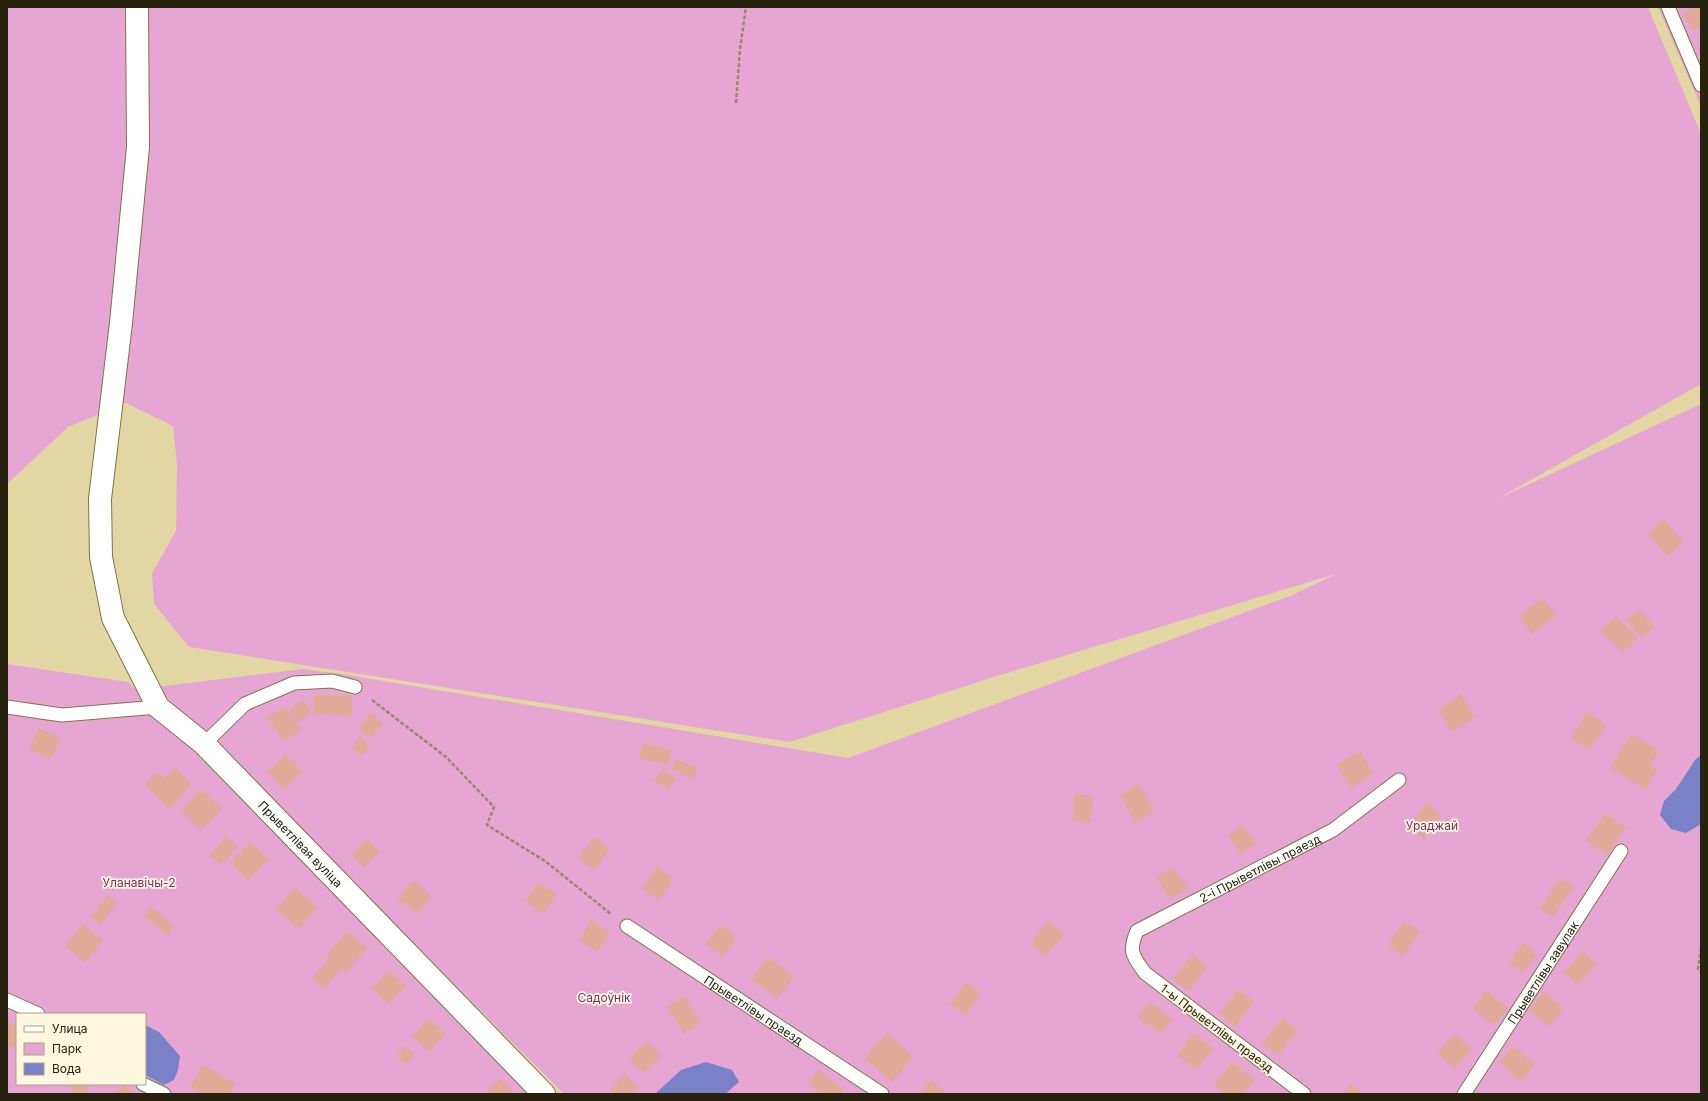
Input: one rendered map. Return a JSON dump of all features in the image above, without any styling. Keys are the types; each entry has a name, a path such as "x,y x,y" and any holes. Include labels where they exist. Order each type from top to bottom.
{"street":[{"path":"137,7 138,147 121,323 100,499 101,557 113,618 158,707"},
{"name":"Прыветлівая вуліца","path":"158,707 204,744 544,1094"}],"lane":[{"path":"1668,7 1701,84"},
{"path":"204,744 245,704 294,683 332,681 355,687"},
{"path":"7,707 62,715 158,707"},
{"name":"2-і Прыветлівы праезд","path":"1134,957 1132,944 1137,931 1333,830 1399,780"},
{"name":"Прыветлівы завулак","path":"1464,1094 1620,851"},
{"name":"Прыветлівы праезд","path":"626,926 882,1094"},
{"name":"1-ы Прыветлівы праезд","path":"1134,957 1145,973 1304,1094"},
{"path":"7,1000 36,1013"},
{"path":"145,1085 164,1094"}],"path":[{"path":"736,104 740,50 746,7"},
{"path":"355,687 446,757 494,807 487,825 545,861 626,926"},
{"path":"1701,948 1698,969 1701,972"}],"green space":[{"path":"7,7 1648,7 1701,134 1701,384 1497,499 1701,404 1701,1094 564,1094 156,687 302,669 348,675 848,758 1290,596 1336,574 997,676 790,742 189,647 154,604 152,573 176,531 177,465 173,426 126,403 68,427 7,484"},
{"path":"1658,7 1701,7 1701,107"},
{"name":"Уланавічы-2","path":"7,664 128,682 533,1094 7,1094"}],"water":[{"path":"1701,755 1701,824 1686,833 1671,829 1660,815 1664,801 1676,789 1695,760"},
{"path":"146,1026 159,1032 180,1056 178,1070 174,1080 164,1085 146,1076"},
{"path":"706,1062 732,1070 739,1082 725,1094 655,1094 681,1070"}],"building":[{"path":"1695,7 1701,7 1701,26 1693,31 1683,14"},
{"path":"1663,519 1684,542 1668,556 1647,534"},
{"path":"1543,598 1556,616 1532,634 1519,616"},
{"path":"1638,609 1655,627 1642,638 1626,620"},
{"path":"1616,616 1638,638 1623,653 1600,630"},
{"path":"314,694 352,695 351,716 313,714"},
{"path":"1461,694 1475,717 1452,732 1438,710"},
{"path":"304,700 312,713 297,722 289,709"},
{"path":"285,706 301,730 284,741 267,717"},
{"path":"1587,712 1606,725 1589,750 1571,738"},
{"path":"371,713 383,724 370,739 358,729"},
{"path":"39,728 61,738 51,759 29,749"},
{"path":"1631,734 1659,751 1651,765 1658,769 1645,790 1610,768"},
{"path":"360,737 370,746 361,756 351,748"},
{"path":"643,743 671,750 668,765 639,758"},
{"path":"1360,751 1374,774 1351,788 1337,765"},
{"path":"286,754 303,771 284,790 267,772"},
{"path":"676,759 698,768 693,779 671,769"},
{"path":"175,767 192,784 169,809 145,785 157,772 164,778"},
{"path":"662,769 676,778 668,790 654,780"},
{"path":"1139,784 1154,812 1135,822 1120,795"},
{"path":"201,789 222,809 201,830 181,810"},
{"path":"1074,794 1093,796 1091,822 1073,821"},
{"path":"1426,803 1442,815 1424,839 1409,827"},
{"path":"1606,813 1626,828 1607,855 1586,840"},
{"path":"1243,826 1256,844 1241,854 1228,836"},
{"path":"226,837 238,847 221,865 209,855"},
{"path":"594,837 610,849 594,870 578,858"},
{"path":"367,839 380,851 364,868 351,855"},
{"path":"250,842 269,859 248,881 230,863"},
{"path":"657,867 674,879 659,900 642,888"},
{"path":"1173,867 1188,888 1171,899 1156,878"},
{"path":"1561,878 1574,887 1553,917 1540,908"},
{"path":"413,880 432,897 417,914 397,898"},
{"path":"538,882 557,894 544,914 525,901"},
{"path":"295,887 318,907 299,929 275,909"},
{"path":"108,895 117,903 100,925 90,917"},
{"path":"151,907 174,926 167,935 143,916"},
{"path":"591,920 610,932 598,952 579,940"},
{"path":"1048,921 1065,934 1046,956 1030,944"},
{"path":"1404,921 1420,932 1403,956 1388,945"},
{"path":"83,924 103,940 85,962 65,947"},
{"path":"720,925 737,937 723,956 706,944"},
{"path":"347,931 367,948 346,973 341,969 324,989 312,978 329,958 326,956"},
{"path":"1524,943 1537,955 1522,973 1508,961"},
{"path":"1582,952 1597,964 1578,985 1564,972"},
{"path":"1193,954 1208,967 1188,991 1173,979"},
{"path":"768,957 794,977 777,998 751,979"},
{"path":"389,970 406,986 388,1004 371,988"},
{"path":"966,982 981,992 966,1015 950,1004"},
{"path":"1239,989 1255,1002 1234,1027 1219,1014"},
{"path":"1486,990 1508,1008 1494,1025 1472,1008"},
{"path":"1544,991 1564,1008 1549,1027 1529,1010"},
{"path":"684,996 701,1023 684,1034 667,1007"},
{"path":"1149,1002 1172,1019 1161,1034 1138,1017"},
{"path":"429,1018 446,1034 429,1052 412,1036"},
{"path":"1282,1018 1298,1031 1278,1055 1262,1043"},
{"path":"7,1021 16,1026 16,1049 7,1044"},
{"path":"886,1033 914,1056 892,1082 864,1059"},
{"path":"1194,1033 1214,1049 1196,1070 1177,1055"},
{"path":"1454,1034 1472,1049 1455,1068 1437,1053"},
{"path":"646,1041 661,1056 643,1073 629,1058"},
{"path":"405,1046 415,1054 405,1064 396,1056"},
{"path":"1513,1046 1535,1065 1521,1082 1499,1062"},
{"path":"1232,1062 1255,1080 1243,1094 1225,1094 1214,1085"},
{"path":"203,1065 236,1084 230,1094 201,1094 190,1087"},
{"path":"819,1070 844,1090 841,1094 821,1094 808,1084"},
{"path":"625,1074 638,1086 631,1094 615,1094 610,1090"},
{"path":"500,1079 516,1094 485,1094"},
{"path":"931,1080 948,1094 919,1094"},
{"path":"1351,1084 1364,1094 1343,1094"},
{"path":"90,1085 85,1094 78,1094 66,1086"},
{"path":"122,1085 136,1094 116,1094"}],"park label":[{"name":"Ураджай","path":"1432,825"},
{"name":"Садоўнік","path":"604,997"}]}
